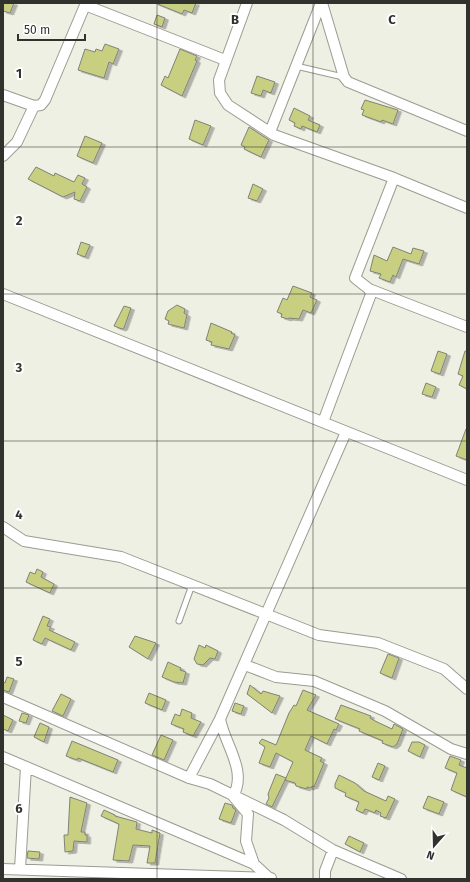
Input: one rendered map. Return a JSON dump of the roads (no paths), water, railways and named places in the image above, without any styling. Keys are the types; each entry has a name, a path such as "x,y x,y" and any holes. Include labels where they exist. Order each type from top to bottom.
{"street":[{"path":"247,3 219,80 220,93 228,105 270,132 394,178 467,208"},
{"path":"270,132 322,3"},
{"path":"322,3 344,77 353,85 467,131"},
{"path":"3,95 34,106 41,105 45,100 85,4 225,60"},
{"path":"3,156 17,142 34,106"},
{"path":"394,178 355,278 369,289 467,327"},
{"path":"323,422 371,294 369,289"},
{"path":"3,294 467,480"},
{"path":"189,778 220,719 346,432"},
{"path":"3,527 24,541 121,557 319,635 378,643 444,669 467,689"},
{"path":"244,665 276,677 314,681 385,711 451,749 467,754"},
{"path":"3,697 189,778 210,784 284,820 333,850 401,879"},
{"path":"220,719 222,732 233,755 237,771 236,790 233,796"},
{"path":"3,757 254,864 272,878"},
{"path":"20,869 26,767"},
{"path":"233,796 248,814 246,841 254,864"},
{"path":"325,879 325,871 333,850"},
{"path":"3,869 272,878"}],"lane":[{"path":"296,66 344,77"},
{"path":"179,621 192,585"}]}
